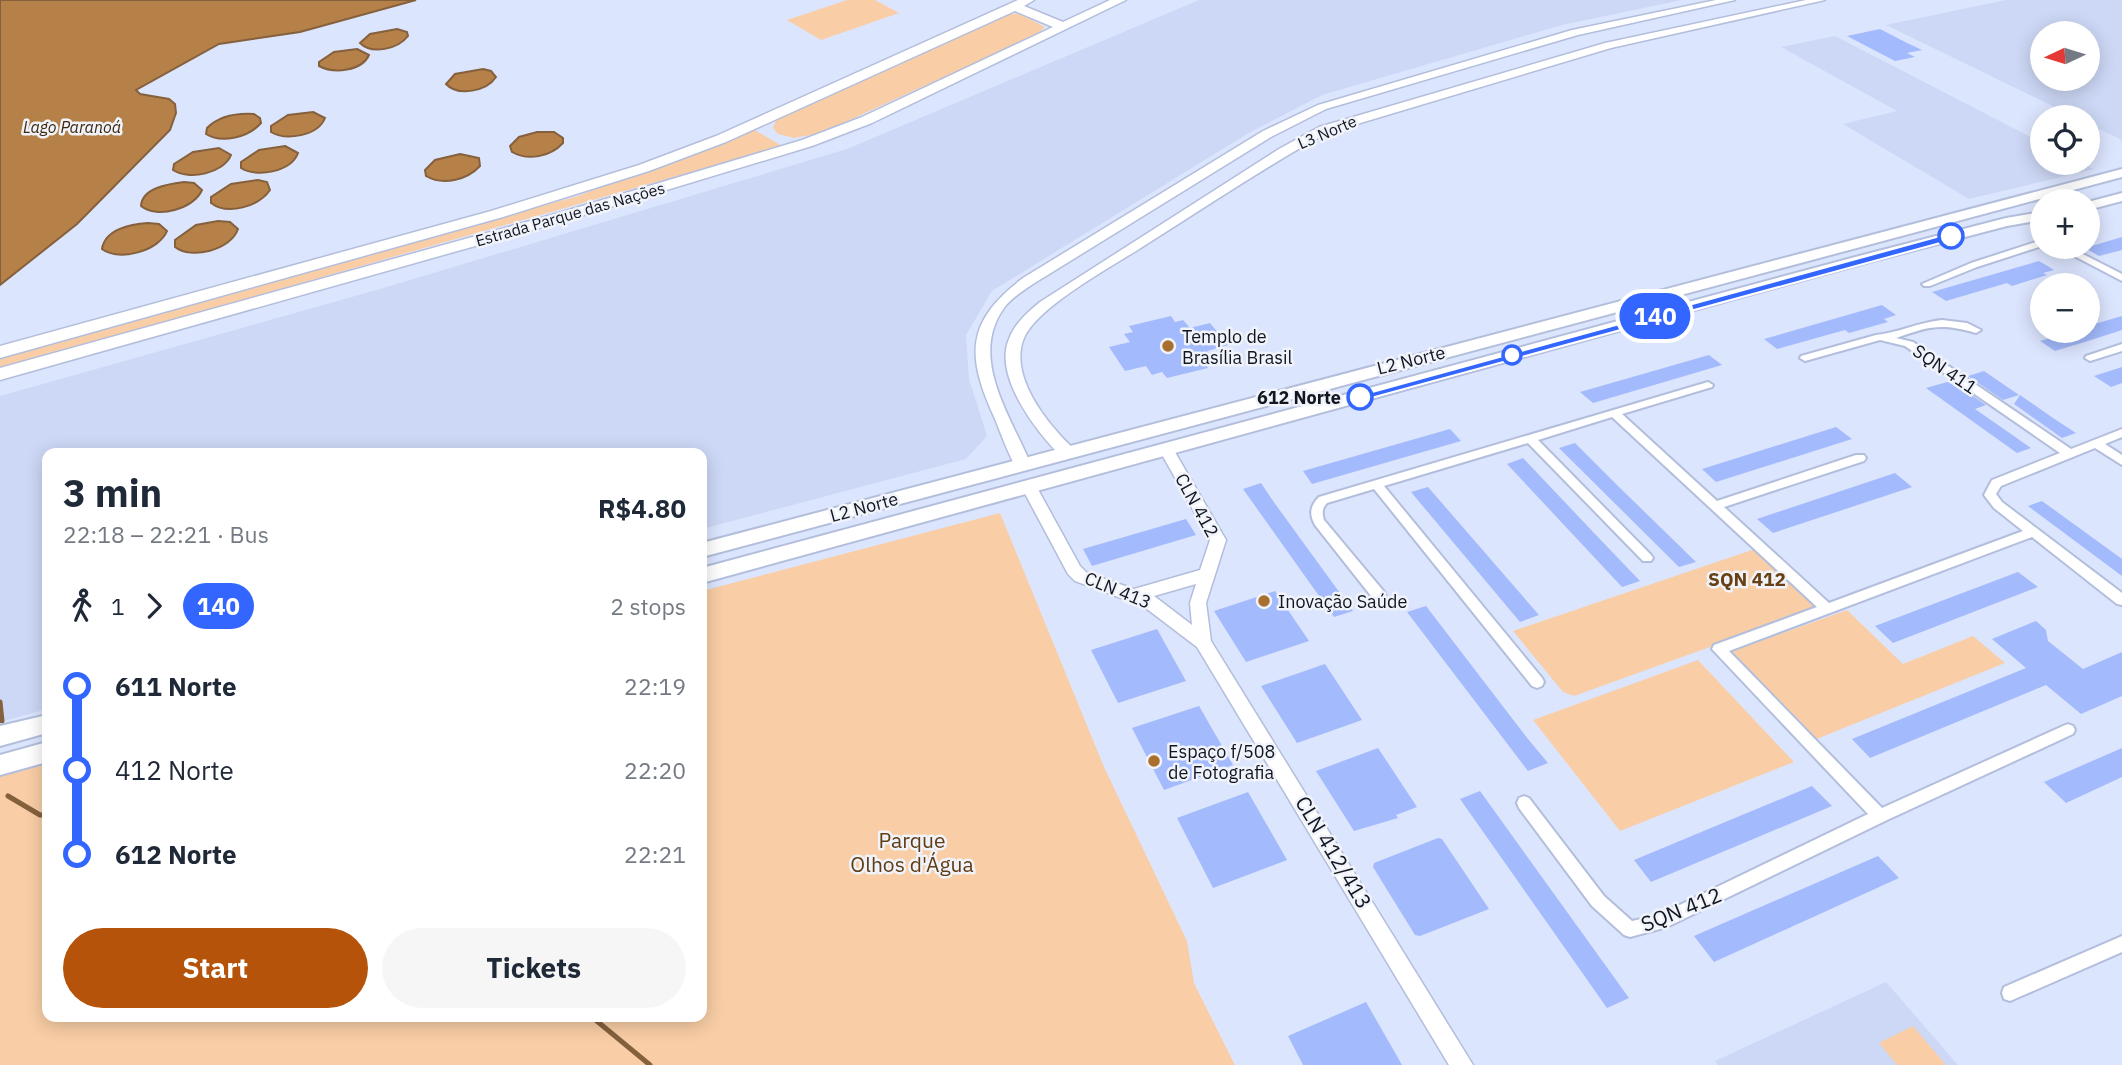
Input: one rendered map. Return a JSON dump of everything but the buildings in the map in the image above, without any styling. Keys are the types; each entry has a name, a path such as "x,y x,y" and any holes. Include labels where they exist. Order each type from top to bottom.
{"highway":[{"name":"Estrada Parque das Nações","path":"0,374 565,216 807,143 867,120 1120,0"},
{"name":"Estrada Parque das Nações","path":"0,352 599,184 677,156 769,129 1023,2"},
{"path":"1023,2 1069,24"},
{"path":"769,129 807,143"}],"main road":[{"name":"L3 Norte","path":"1023,465 982,368 981,347 986,326 1000,304 1028,281 1275,129 1322,107 1593,27 1730,0"},
{"name":"L3 Norte","path":"1068,453 1047,435 1015,379 1012,349 1021,329 1034,312 1302,141 1345,122 1620,42 1819,0"},
{"path":"1394,85 1385,92 1388,98 1414,101"},
{"name":"L2 Norte","path":"707,575 1167,451 2122,173"},
{"path":"2076,186 2079,189"},
{"path":"2100,203 2122,197"},
{"name":"L2 Norte","path":"707,549 1242,406 1768,276 2030,218"},
{"path":"1242,406 1253,415 1256,425"},
{"path":"0,736 42,725"},
{"path":"0,765 42,753"}],"street":[{"path":"1927,285 1985,261 2030,247"},
{"path":"2086,259 2122,278"},
{"path":"2110,271 2122,267"},
{"path":"1805,358 1939,321 1957,322 1976,330"},
{"name":"SQN 411","path":"1887,337 1909,344 2070,454"},
{"path":"2090,358 2122,347"},
{"path":"1380,597 1316,514 1317,505 1322,499 1708,385"},
{"path":"1614,412 1828,610"},
{"path":"2122,433 1996,483 1991,488 1993,500 2122,600"},
{"path":"1529,438 1647,558"},
{"path":"2096,443 2122,461"},
{"name":"CLN 412","path":"1167,451 1218,540 1198,603 1203,642"},
{"path":"1715,506 1860,458"},
{"path":"1376,484 1537,682"},
{"name":"CLN 413","path":"1030,488 1074,570 1089,582 1136,595 1168,613 1203,642"},
{"path":"1880,816 1719,649 2033,532"},
{"path":"1136,595 1206,575"},
{"name":"CLN 412/413","path":"1203,642 1462,1065"},
{"name":"SQN 412","path":"1524,803 1598,901 1630,929 1642,928 1684,912 1880,816 2068,730"},
{"path":"2010,993 2122,944"}],"shaded area":[{"path":"1199,0 1682,0 1562,25 1322,95 1247,134 992,291 966,335 969,379 987,436 966,459 707,528 707,448 42,448 42,710 0,722 0,396 380,289 847,149"},
{"path":"2006,0 2122,0 2122,140 2100,130 2100,105 2050,105 1886,25"},
{"path":"1835,36 2030,137 2030,175 2069,175 1969,199 1843,124 1897,111 1781,47"},
{"path":"1886,982 1958,1065 1718,1065 1715,1061"}],"green space":[{"path":"847,0 875,0 899,13 821,40 787,20"},
{"path":"1008,14 1020,14 1045,27 1036,35 821,133 794,138 778,134 773,128 777,118"},
{"path":"753,129 782,146 0,369 0,358 578,196"},
{"name":"Parque Olhos d'Água","path":"1000,513 1104,767 1187,941 1194,983 1235,1065 0,1065 0,776 42,765 42,1022 707,1022 707,590"},
{"path":"1755,549 1818,608 1574,696 1563,692 1513,631"},
{"path":"1847,610 1903,664 1973,636 2005,663 1814,740 1730,652"},
{"path":"1698,660 1794,762 1620,831 1533,720"},
{"path":"1913,1026 1946,1065 1897,1065 1879,1043"}],"water":[{"name":"Lago Paranoá","path":"0,0 416,0 300,32 219,44 136,90 140,94 169,99 175,104 176,113 170,130 77,224 0,285"},
{"path":"397,29 407,32 408,36 392,47 371,49 360,43 370,34"},
{"path":"357,49 369,55 354,68 332,70 319,66 319,62 334,52"},
{"path":"483,69 491,71 496,77 479,89 458,90 446,84 455,74"},
{"path":"313,112 325,118 309,133 285,136 271,132 271,126 288,115"},
{"path":"254,114 260,118 261,123 243,135 227,139 206,134 207,128 223,118"},
{"path":"537,132 554,132 563,138 563,143 552,152 539,156 512,152 510,146 519,137"},
{"path":"285,146 298,153 294,160 281,169 255,173 241,168 241,162 259,150"},
{"path":"219,148 231,155 214,171 188,175 173,170 174,164 193,152"},
{"path":"460,154 479,158 480,166 468,175 454,180 440,181 426,176 425,170 435,160"},
{"path":"258,180 267,182 270,190 251,205 226,209 211,203 211,197 231,184"},
{"path":"184,182 194,183 202,190 198,197 183,207 156,212 141,206 142,200 151,191"},
{"path":"230,222 238,229 227,243 200,253 182,251 175,247 175,240 196,225"},
{"path":"159,224 167,231 156,244 128,254 109,253 102,249 104,242 113,232 127,226"}],"waterway":[{"path":"0,702 2,721"},
{"path":"8,796 42,815"},
{"path":"598,1022 650,1065"}],"bus line":[{"name":"140","path":"1360,397 1951,236"}],"place":[{"name":"Templo de Brasília Brasil","path":"1168,346"},
{"name":"612 Norte","path":"1360,397"},
{"name":"Inovação Saúde","path":"1264,601"},
{"name":"Espaço f/508 de Fotografia","path":"1154,761"}],"district":[{"name":"SQN 412","path":"1747,579"}]}
